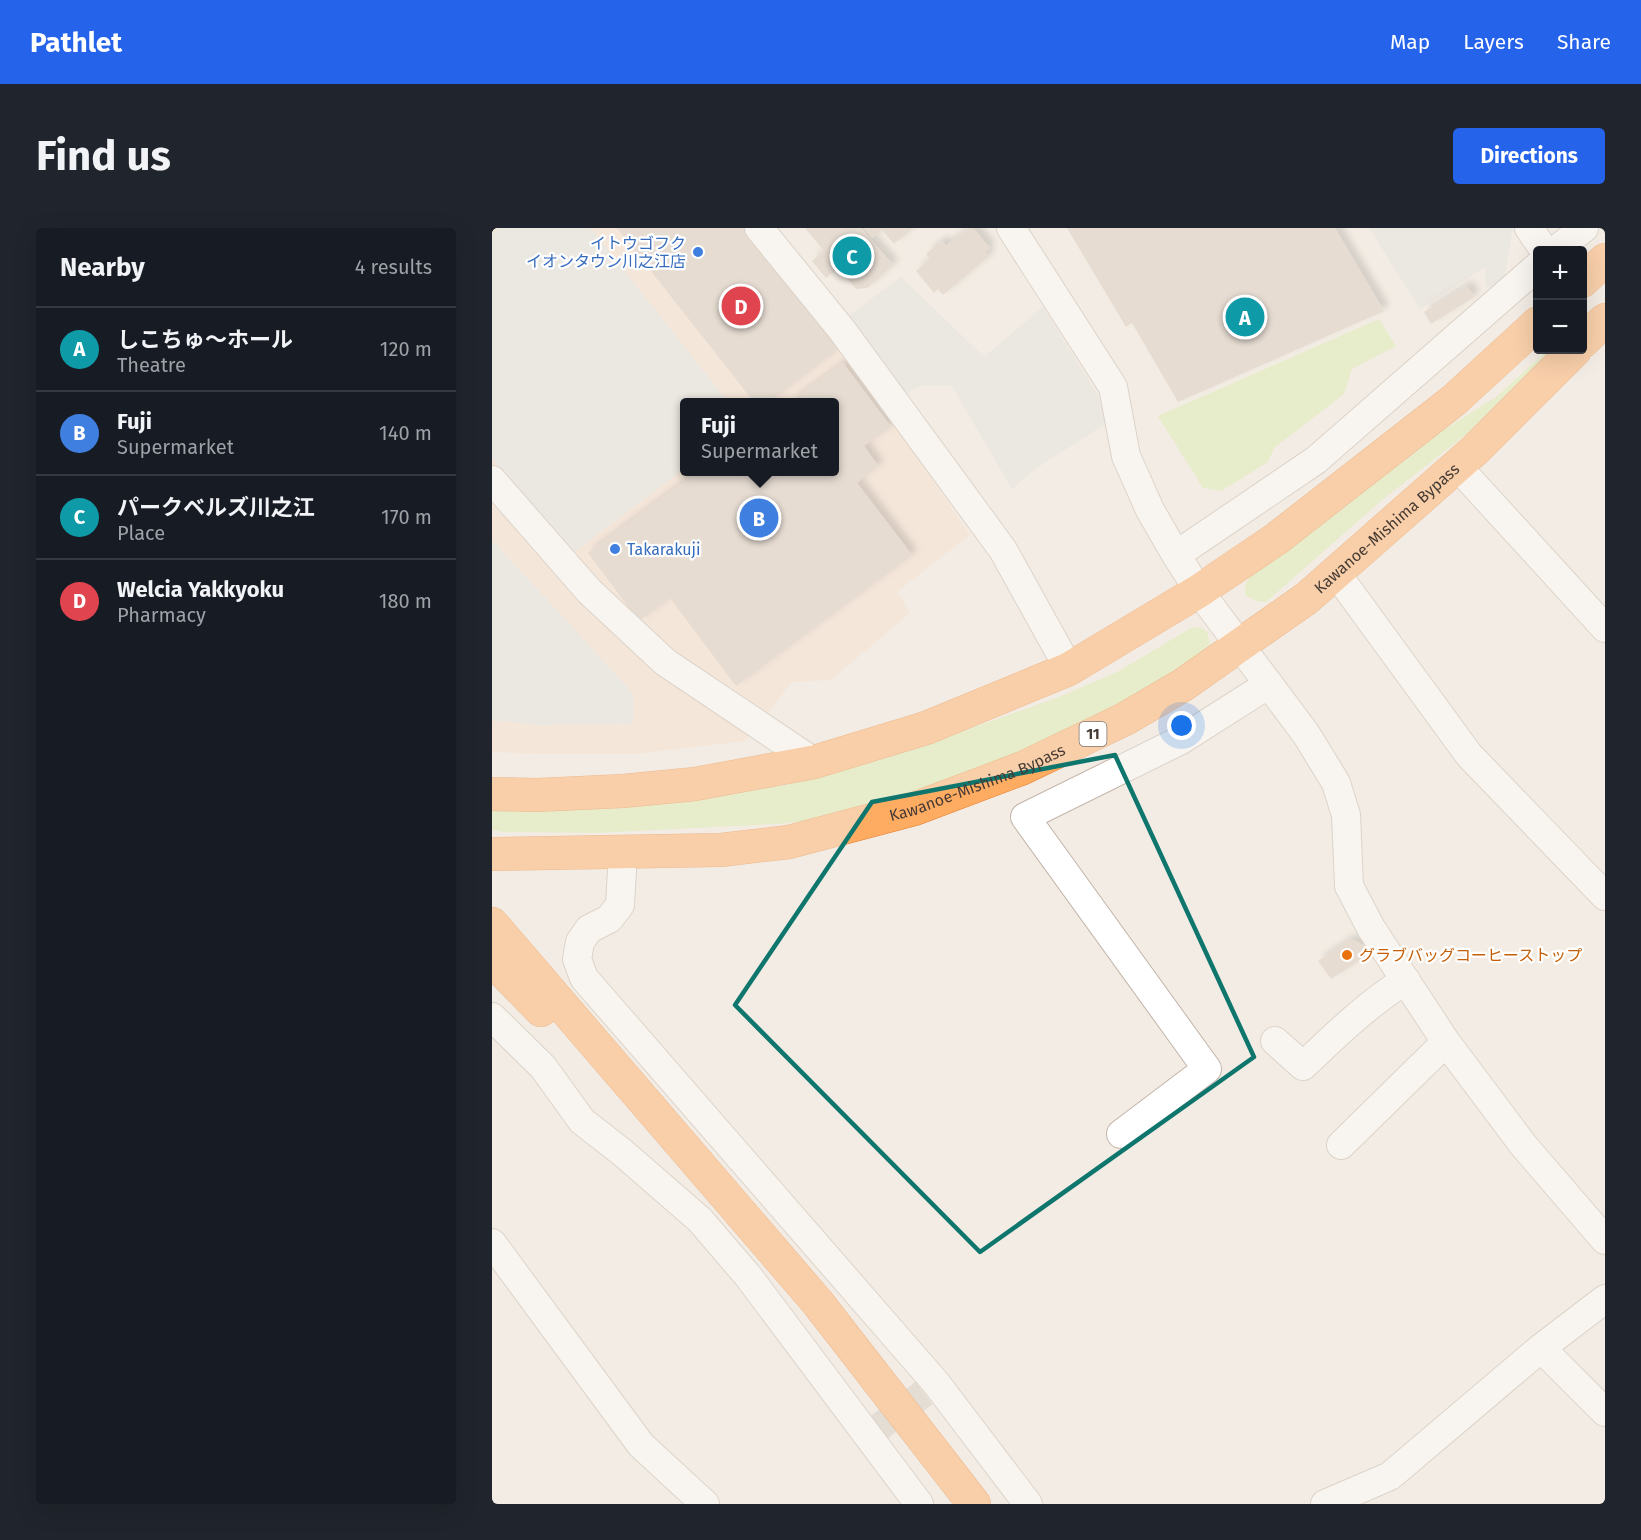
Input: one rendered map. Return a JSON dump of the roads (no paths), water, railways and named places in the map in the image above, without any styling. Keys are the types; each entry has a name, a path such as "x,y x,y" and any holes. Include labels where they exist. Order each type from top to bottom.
{"highway":[{"path":"1587,276 1605,260"},
{"path":"1587,337 1605,320"},
{"path":"492,795 623,791 695,784 814,762 926,728 1069,669 1199,591 1276,539 1454,401 1533,328"},
{"name":"Kawanoe-Mishima Bypass","path":"492,854 721,850 789,842 914,809 1023,768 1125,719 1183,685 1307,598 1457,466 1571,354"},
{"path":"492,924 818,1303 974,1504"},
{"path":"492,960 669,1140 818,1303"}],"street":[{"path":"759,228 842,330 1003,550 1069,669"},
{"path":"1011,228 1113,387 1126,456 1150,510 1176,555 1199,591 1306,734 1336,783 1346,815 1349,886 1371,928 1446,1042 1524,1146 1605,1240"},
{"path":"1529,228 1541,246"},
{"path":"1561,246 1584,228"},
{"path":"1176,555 1317,460 1533,270"},
{"path":"1457,466 1605,628"},
{"path":"492,480 590,591 665,662 814,762"},
{"path":"1336,573 1469,755 1605,896"},
{"path":"1121,1134 1207,1069 1025,817 1181,741 1269,684"},
{"path":"623,853 620,905 609,919 589,929 580,942 577,959 584,978 1028,1504"},
{"path":"1275,1041 1303,1066 1379,996 1406,980"},
{"path":"492,1017 543,1067 582,1121 623,1152 700,1220 874,1432 920,1504"},
{"path":"1341,1145 1446,1042"},
{"path":"492,1243 640,1445 705,1504"},
{"path":"1325,1504 1390,1476 1541,1348 1605,1299"},
{"path":"1541,1348 1605,1412"}],"tunnel":[{"path":"878,1428 924,1393"}],"place":[{"name":"イトウゴフク イオンタウン川之江店","path":"698,252"},
{"name":"パークベルズ川之江","path":"852,256"},
{"name":"Welcia Yakkyoku","path":"741,306"},
{"name":"しこちゅ～ホール","path":"1245,317"},
{"name":"Fuji","path":"759,518"},
{"name":"Takarakuji","path":"615,549"},
{"name":"グラブバッグコーヒーストップ","path":"1347,955"}]}
